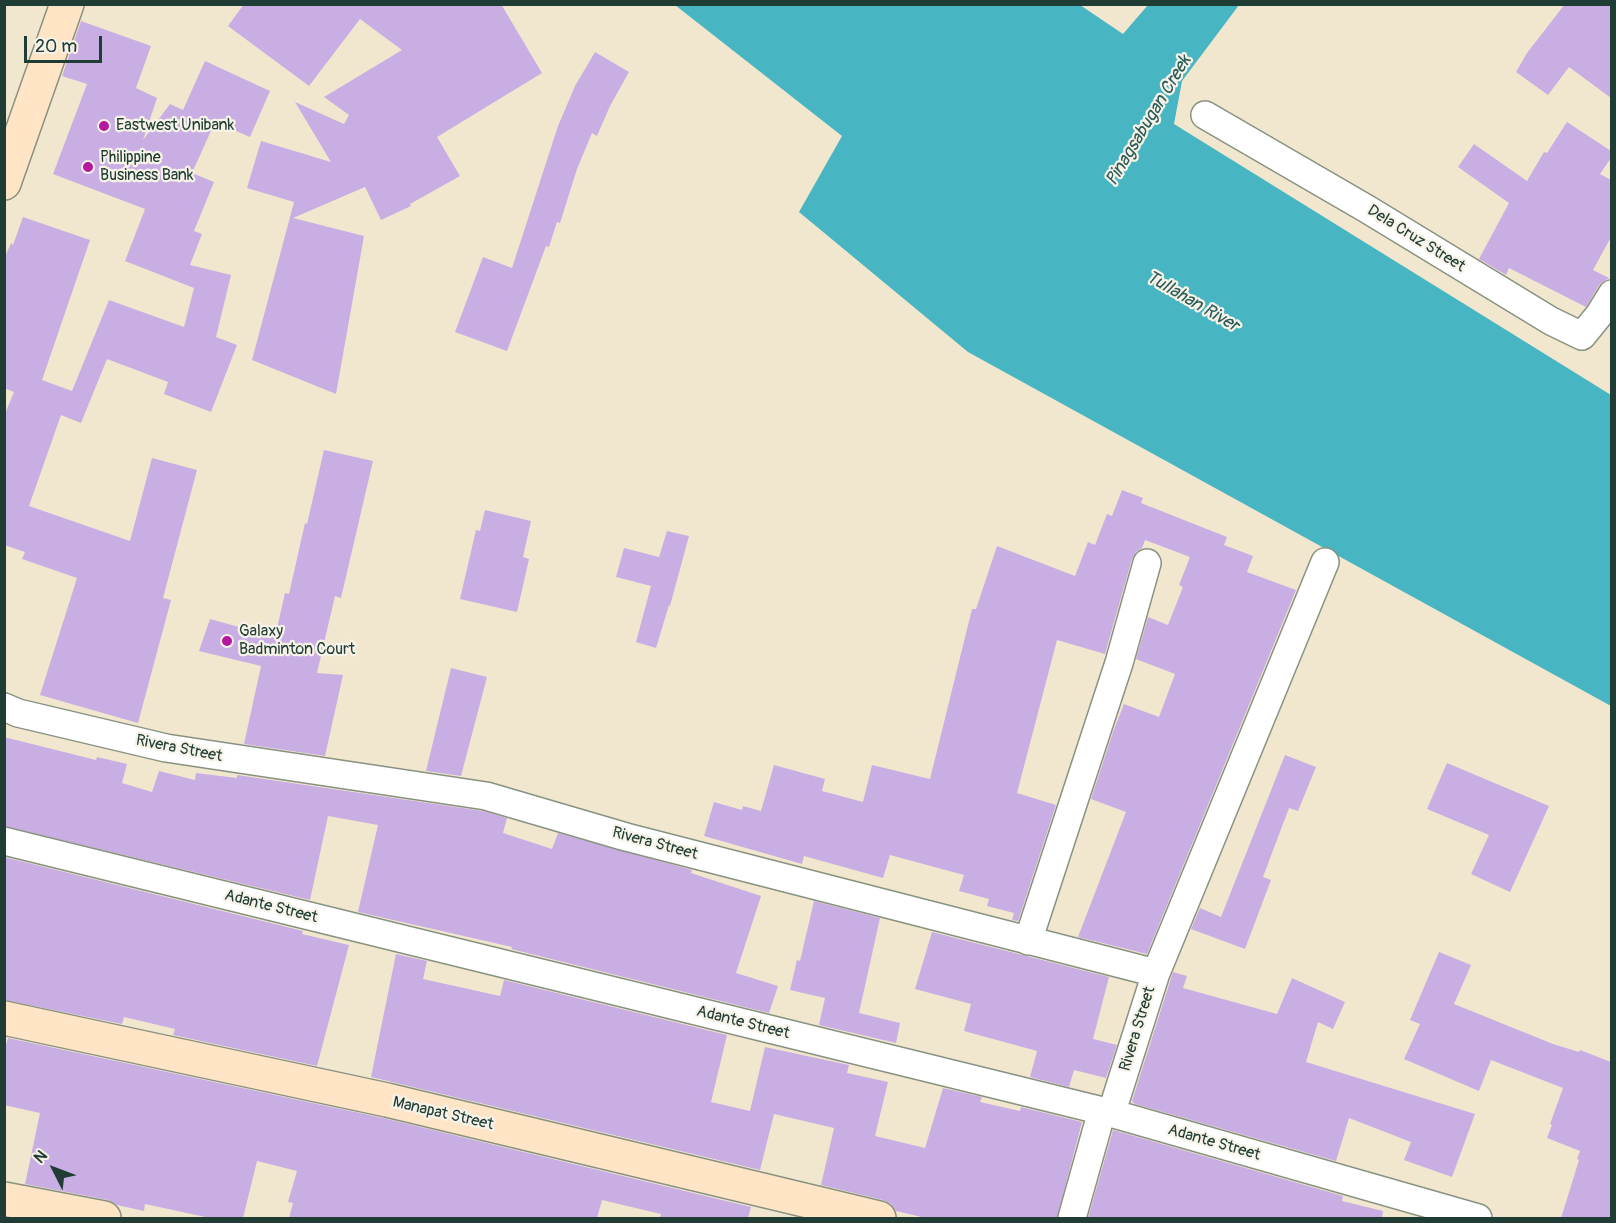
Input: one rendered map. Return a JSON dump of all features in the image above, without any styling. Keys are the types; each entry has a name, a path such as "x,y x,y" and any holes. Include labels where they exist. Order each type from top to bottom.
{"main road":[{"path":"4,183 12,138 67,4"},
{"name":"Manapat Street","path":"4,1018 387,1100 879,1218"},
{"path":"4,1199 104,1218"}],"street":[{"name":"Dela Cruz Street","path":"1205,116 1367,208 1541,315 1582,336 1599,315 1611,294"},
{"path":"1156,973 1324,562"},
{"path":"1028,941 1119,663 1146,563"},
{"name":"Rivera Street","path":"4,707 166,748 486,796 626,837 1156,973 1114,1105 1100,1118 1072,1218"},
{"name":"Adante Street","path":"4,842 1107,1112 1479,1218"}],"water":[{"path":"675,5 1080,5 1123,34 1148,5 1239,5 1182,81 1174,124 1611,395 1611,706 968,352 799,212 842,136"}],"building":[{"path":"244,4 501,4 542,73 437,137 460,176 410,204 411,206 381,220 365,187 293,218 364,236 336,394 252,360 294,202 247,188 261,141 331,162 295,102 344,124 349,115 324,97 402,50 360,19 309,86 228,26"},
{"path":"1565,4 1611,4 1611,98 1569,67 1548,95 1516,72 1527,53"},
{"path":"81,21 151,46 136,88 157,98 143,140 170,104 183,110 205,61 270,91 250,137 215,122 192,173 214,182 194,231 202,234 190,265 231,275 216,337 237,345 211,412 164,394 168,382 107,359 81,423 61,415 29,506 130,541 152,458 197,470 163,598 171,600 138,723 40,695 77,578 22,559 25,552 4,545 4,416 14,392 4,388 4,259 11,243 13,245 23,217 90,240 42,380 72,391 109,300 184,327 194,288 125,261 145,209 53,174 87,84 62,76"},
{"path":"595,52 629,72 597,136 592,133 577,169 560,223 557,222 549,247 546,246 507,351 455,332 483,257 512,268 558,126 575,86"},
{"path":"1567,122 1611,151 1611,158 1600,174 1611,180 1611,237 1593,270 1609,278 1599,285 1586,307 1509,268 1506,275 1479,259 1509,203 1458,167 1474,144 1527,181 1544,152 1547,153"},
{"path":"324,450 373,461 341,598 335,596 317,673 343,675 325,756 244,744 261,666 199,651 210,619 275,637 285,593 289,594"},
{"path":"1122,490 1143,498 1141,503 1227,537 1224,545 1253,556 1247,572 1296,590 1147,954 1078,937 1126,812 1091,799 1113,732 1124,704 1159,717 1175,674 1136,659 1148,617 1168,625 1183,587 1179,585 1190,557 1145,540 1142,548 1132,559 1105,654 1057,640 1017,793 1056,805 1018,921 1012,920 1014,913 987,906 989,899 959,891 964,875 890,855 883,878 804,856 802,864 704,836 714,802 742,810 743,806 761,811 774,765 825,779 822,791 863,802 872,765 930,779 972,609 976,609 997,546 1075,576 1088,542 1095,545 1107,514 1112,516"},
{"path":"485,510 531,521 523,557 529,559 517,612 460,599 476,530 480,531"},
{"path":"667,531 689,536 656,648 636,642 651,586 616,577 624,548 659,557"},
{"path":"451,668 487,677 461,776 426,771"},
{"path":"4,737 96,760 97,757 127,764 122,783 152,792 159,771 195,780 196,773 237,778 237,775 483,811 507,818 503,833 552,849 558,833 692,870 691,873 761,896 736,973 778,986 769,1013 511,949 512,947 358,912 378,825 328,816 310,900 4,826"},
{"path":"1285,755 1316,767 1298,811 1289,808 1263,877 1271,880 1245,949 1191,929 1200,908 1221,917"},
{"path":"1447,763 1549,806 1510,892 1471,874 1489,835 1427,809"},
{"path":"4,857 303,931 302,934 349,945 317,1066 173,1035 175,1029 124,1017 122,1024 4,1000"},
{"path":"814,901 880,918 859,1013 900,1023 896,1043 819,1025 825,998 790,990 797,960 800,961"},
{"path":"932,932 1109,977 1093,1039 1117,1045 1106,1078 1074,1070 1069,1087 1030,1077 1037,1051 964,1031 971,1004 915,989"},
{"path":"1439,952 1471,965 1454,1004 1553,1044 1579,1052 1580,1050 1611,1062 1611,1218 1561,1218 1580,1151 1547,1138 1563,1088 1491,1060 1479,1091 1404,1059 1420,1024 1410,1020"},
{"path":"396,954 427,961 423,979 500,996 504,980 727,1035 711,1102 750,1111 765,1047 849,1065 847,1073 888,1082 875,1136 925,1148 943,1088 982,1097 980,1102 1020,1111 1021,1107 1082,1122 1057,1218 926,1218 896,1211 891,1204 883,1200 821,1185 834,1128 774,1114 760,1170 371,1077"},
{"path":"1173,972 1187,976 1183,988 1277,1014 1292,978 1345,1002 1333,1029 1318,1022 1306,1062 1475,1114 1452,1177 1404,1160 1411,1142 1349,1118 1336,1161 1135,1104 1132,1101"},
{"path":"8,1038 383,1118 751,1207 748,1218 660,1218 661,1214 602,1200 597,1218 289,1218 293,1203 288,1202 297,1171 257,1161 243,1218 210,1218 145,1204 144,1211 117,1205 108,1200 25,1184 40,1113 4,1105 4,1052"},
{"path":"1113,1130 1343,1196 1342,1201 1383,1211 1382,1218 1088,1218"}],"place":[{"name":"Eastwest Unibank","path":"104,126"},
{"name":"Philippine Business Bank","path":"88,167"},
{"name":"Galaxy Badminton Court","path":"227,641"}],"water label":[{"name":"Pinagsabugan Creek","path":"1149,121"},
{"name":"Tullahan River","path":"1192,302"}]}
